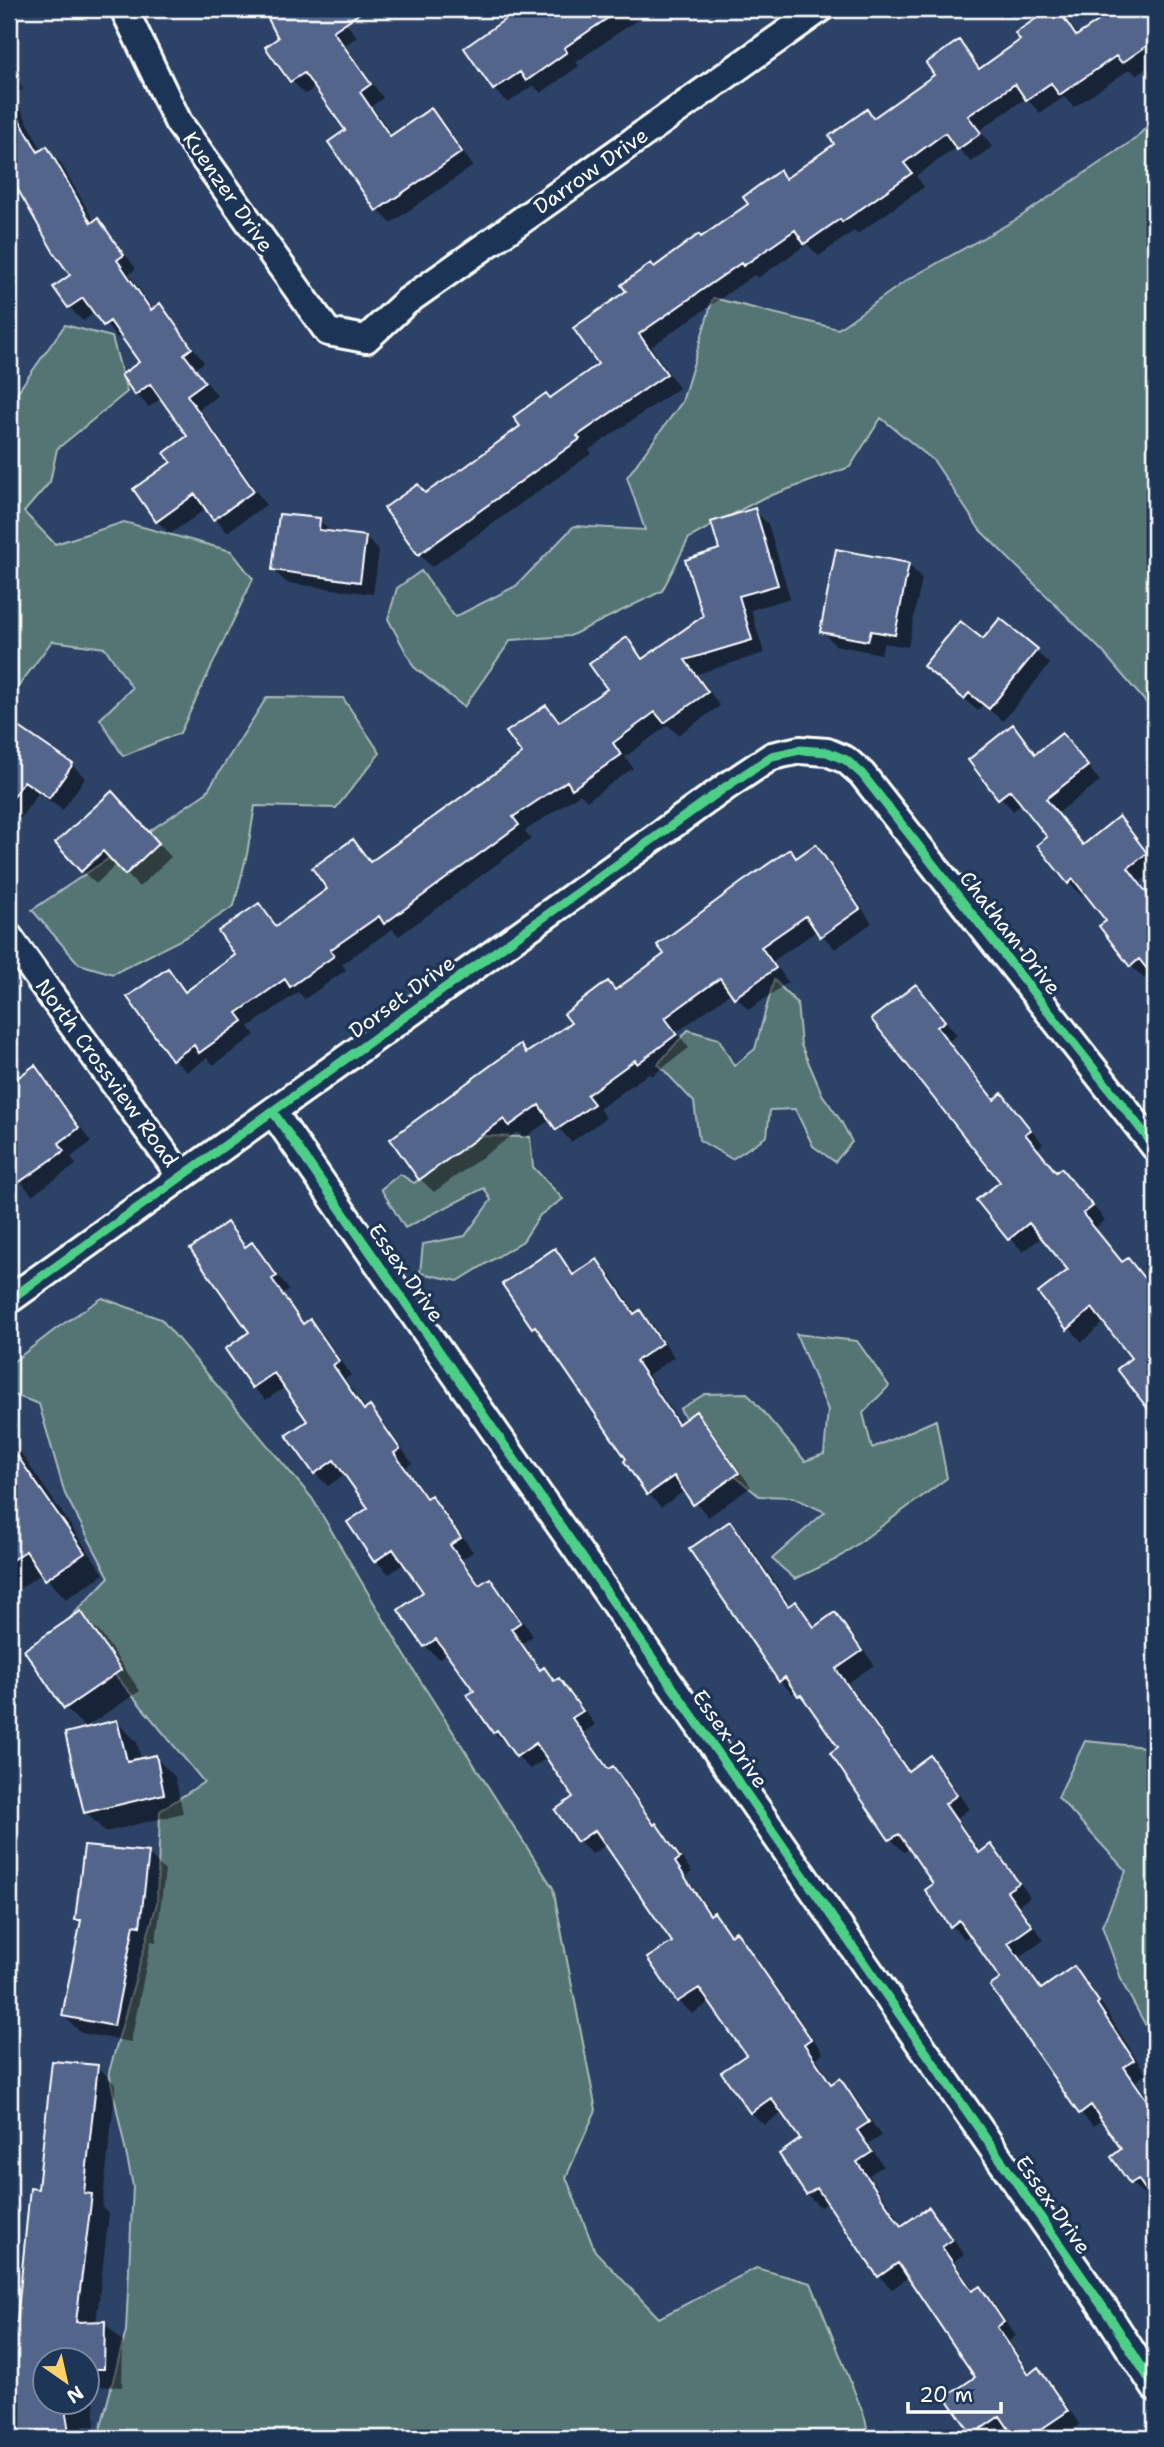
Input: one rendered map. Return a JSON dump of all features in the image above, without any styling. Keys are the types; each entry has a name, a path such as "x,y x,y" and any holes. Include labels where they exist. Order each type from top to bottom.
{"street":[{"name":"Kuenzer Drive","path":"124,9 178,122 328,332 366,339"},
{"name":"Darrow Drive","path":"366,339 406,302 820,9"},
{"name":"Dorset Drive","path":"9,1300 180,1175 273,1112 727,786 772,756 800,750 827,752"},
{"name":"Chatham Drive","path":"827,752 846,760 862,774 893,811 1155,1147"},
{"name":"North Crossview Road","path":"9,937 180,1175"},
{"name":"Essex Drive","path":"273,1112 1107,2313 1155,2388"}],"green space":[{"path":"1155,118 1155,713 1102,651 980,530 934,461 881,418 850,467 761,499 689,538 662,591 570,636 511,640 464,707 414,667 388,619 397,588 421,571 455,617 516,586 574,526 645,530 627,477 682,402 713,298 838,329 907,280 1017,219 1135,139"},
{"path":"65,325 112,337 127,392 57,449 50,482 24,512 55,544 124,522 231,551 253,579 180,733 123,756 100,719 132,688 105,648 52,641 12,695 9,694 9,404"},
{"path":"267,697 343,698 380,753 336,808 255,806 234,906 190,935 113,974 79,964 32,910 206,793"},
{"path":"774,980 797,1003 801,1045 822,1094 852,1142 835,1162 813,1146 795,1109 770,1110 767,1136 732,1159 699,1140 694,1102 658,1064 688,1030 719,1039 734,1066 755,1049"},
{"path":"480,1136 530,1137 533,1167 563,1199 540,1215 523,1241 458,1281 420,1273 423,1244 465,1236 491,1200 484,1188 405,1228 381,1189 400,1174 414,1183"},
{"path":"102,1298 161,1319 312,1498 416,1674 553,1888 596,2110 566,2177 595,2251 659,2318 756,2268 811,2283 865,2418 869,2438 98,2438 126,2331 133,2186 109,2072 157,1903 160,1811 204,1782 69,1619 109,1577 65,1494 39,1404 9,1393 9,1365"},
{"path":"796,1334 857,1341 889,1386 863,1413 872,1448 936,1420 947,1478 837,1559 795,1579 772,1559 825,1512 792,1497 759,1496 708,1454 680,1409 705,1394 747,1393 805,1461 824,1454 828,1410"},
{"path":"1085,1741 1155,1748 1155,2038 1123,1984 1102,1926 1126,1871 1058,1797"}],"building":[{"path":"263,9 366,9 333,31 371,84 360,92 390,136 431,108 462,152 376,211 328,142 345,130 304,73 290,82 265,47 278,38"},
{"path":"520,9 621,9 564,48 567,52 526,81 520,72 493,90 464,48"},
{"path":"1050,9 1058,9 1076,36 1116,9 1155,9 1155,40 1122,63 1116,56 1059,95 1051,83 1026,100 1015,84 968,116 981,133 957,150 945,133 904,163 912,173 842,222 840,219 804,244 795,230 743,266 741,263 639,334 667,374 577,436 580,439 418,555 384,508 418,484 425,493 465,467 520,426 513,417 546,393 550,398 598,364 573,328 626,291 621,285 651,263 654,267 699,234 701,237 748,204 743,197 780,170 785,179 834,144 829,136 867,109 873,118 934,75 926,63 959,40 979,69 1020,40 1015,33"},
{"path":"9,102 38,152 47,146 91,223 98,218 124,255 117,260 151,310 160,303 192,348 184,354 205,382 187,395 254,491 213,520 195,494 156,522 133,489 171,462 164,453 187,436 150,384 135,395 121,375 139,362 110,321 103,326 83,298 68,308 53,287 70,275 54,253 9,174"},
{"path":"755,508 778,585 739,596 752,640 685,660 708,692 664,723 655,712 613,743 621,755 572,789 567,781 513,817 519,825 384,924 379,916 330,950 334,956 290,987 285,979 237,1013 243,1021 199,1053 194,1045 172,1060 127,997 168,968 185,992 235,955 218,931 259,903 276,926 327,889 312,868 353,839 370,862 522,754 506,732 546,705 559,722 607,689 589,664 627,637 642,659 703,616 685,560 719,549 711,522"},
{"path":"279,514 320,518 319,530 366,536 360,582 272,570"},
{"path":"836,549 909,563 895,635 871,631 868,641 820,632"},
{"path":"1000,618 1038,649 989,709 969,693 964,699 923,666 960,621 983,639"},
{"path":"9,720 73,764 49,798 24,781 9,804"},
{"path":"1013,724 1035,754 1062,733 1088,766 1046,799 1083,845 1119,816 1147,853 1128,868 1155,904 1155,979 1139,959 1130,967 1099,926 1106,921 1073,879 1068,884 1037,845 1047,837 1010,790 998,799 968,760"},
{"path":"112,791 159,843 125,875 103,851 81,872 55,843"},
{"path":"816,844 860,909 820,937 806,916 761,947 776,968 734,998 720,978 665,1018 677,1034 637,1064 635,1060 587,1095 594,1104 556,1130 539,1105 509,1126 504,1119 419,1180 390,1139 520,1044 526,1053 571,1023 564,1014 608,981 615,990 664,954 657,945 742,882 790,849 796,858"},
{"path":"916,984 945,1021 937,1027 956,1052 994,1100 1002,1093 1031,1130 1025,1134 1056,1172 1061,1168 1093,1206 1083,1214 1122,1262 1128,1258 1155,1292 1155,1418 1117,1369 1131,1358 1092,1308 1067,1330 1038,1293 1068,1270 1029,1223 1008,1240 976,1200 1000,1182 871,1019"},
{"path":"35,1065 79,1128 59,1143 64,1151 18,1183 9,1170 9,1084"},
{"path":"227,1222 245,1247 252,1242 277,1276 272,1279 303,1324 310,1319 339,1361 333,1365 364,1410 370,1406 400,1449 394,1453 426,1498 431,1495 461,1538 450,1545 479,1585 490,1578 521,1622 511,1629 540,1670 544,1667 554,1681 559,1678 583,1711 572,1718 608,1769 613,1766 654,1825 656,1823 680,1858 675,1862 710,1915 714,1912 730,1935 736,1931 811,2039 804,2044 831,2084 840,2078 869,2122 857,2130 872,2152 857,2162 901,2226 929,2207 952,2240 942,2247 972,2291 980,2286 1004,2322 997,2327 1029,2374 1038,2367 1068,2411 1028,2438 1015,2438 1000,2416 972,2435 946,2397 975,2377 898,2263 878,2277 817,2188 806,2195 779,2154 800,2139 771,2098 750,2113 721,2072 746,2055 699,1988 677,2002 647,1958 672,1942 595,1830 577,1842 555,1810 573,1797 536,1743 516,1757 497,1730 493,1733 467,1695 474,1691 436,1639 424,1647 398,1610 423,1592 393,1549 374,1562 347,1522 368,1508 334,1460 314,1474 286,1435 307,1421 274,1373 252,1388 225,1349 249,1332 190,1249"},
{"path":"555,1248 573,1275 597,1259 634,1314 640,1310 662,1343 636,1361 678,1424 696,1411 739,1473 693,1505 674,1476 647,1495 624,1461 626,1459 535,1326 532,1328 502,1284"},
{"path":"9,1444 85,1553 45,1580 26,1551 9,1562"},
{"path":"730,1521 788,1606 796,1601 814,1627 835,1612 862,1651 836,1669 908,1771 930,1755 957,1795 945,1804 979,1853 991,1844 1019,1883 1007,1891 1032,1926 1008,1943 1041,1989 1074,1966 1099,2002 1097,2004 1134,2060 1124,2067 1155,2112 1155,2203 1138,2179 1130,2184 1111,2157 1121,2149 1091,2105 1079,2114 990,1986 1000,1979 959,1920 950,1927 925,1890 933,1884 899,1834 889,1840 830,1753 838,1747 785,1677 779,1682 689,1549"},
{"path":"81,1611 121,1670 64,1709 24,1650"},
{"path":"117,1720 127,1761 156,1755 164,1794 84,1813 65,1733"},
{"path":"84,1846 149,1852 140,1926 134,1925 114,2026 62,2016 81,1920 75,1920"},
{"path":"52,2061 98,2065 84,2193 92,2194 76,2322 105,2321 104,2369 102,2346 32,2346 32,2416 66,2416 70,2438 13,2438 10,2322 17,2322 30,2188 38,2189"}],"cycle path":[{"path":"9,1300 727,786 772,756 800,750 827,752 846,760 862,774 1155,1147"},
{"path":"273,1112 1107,2313 1155,2388"}]}
